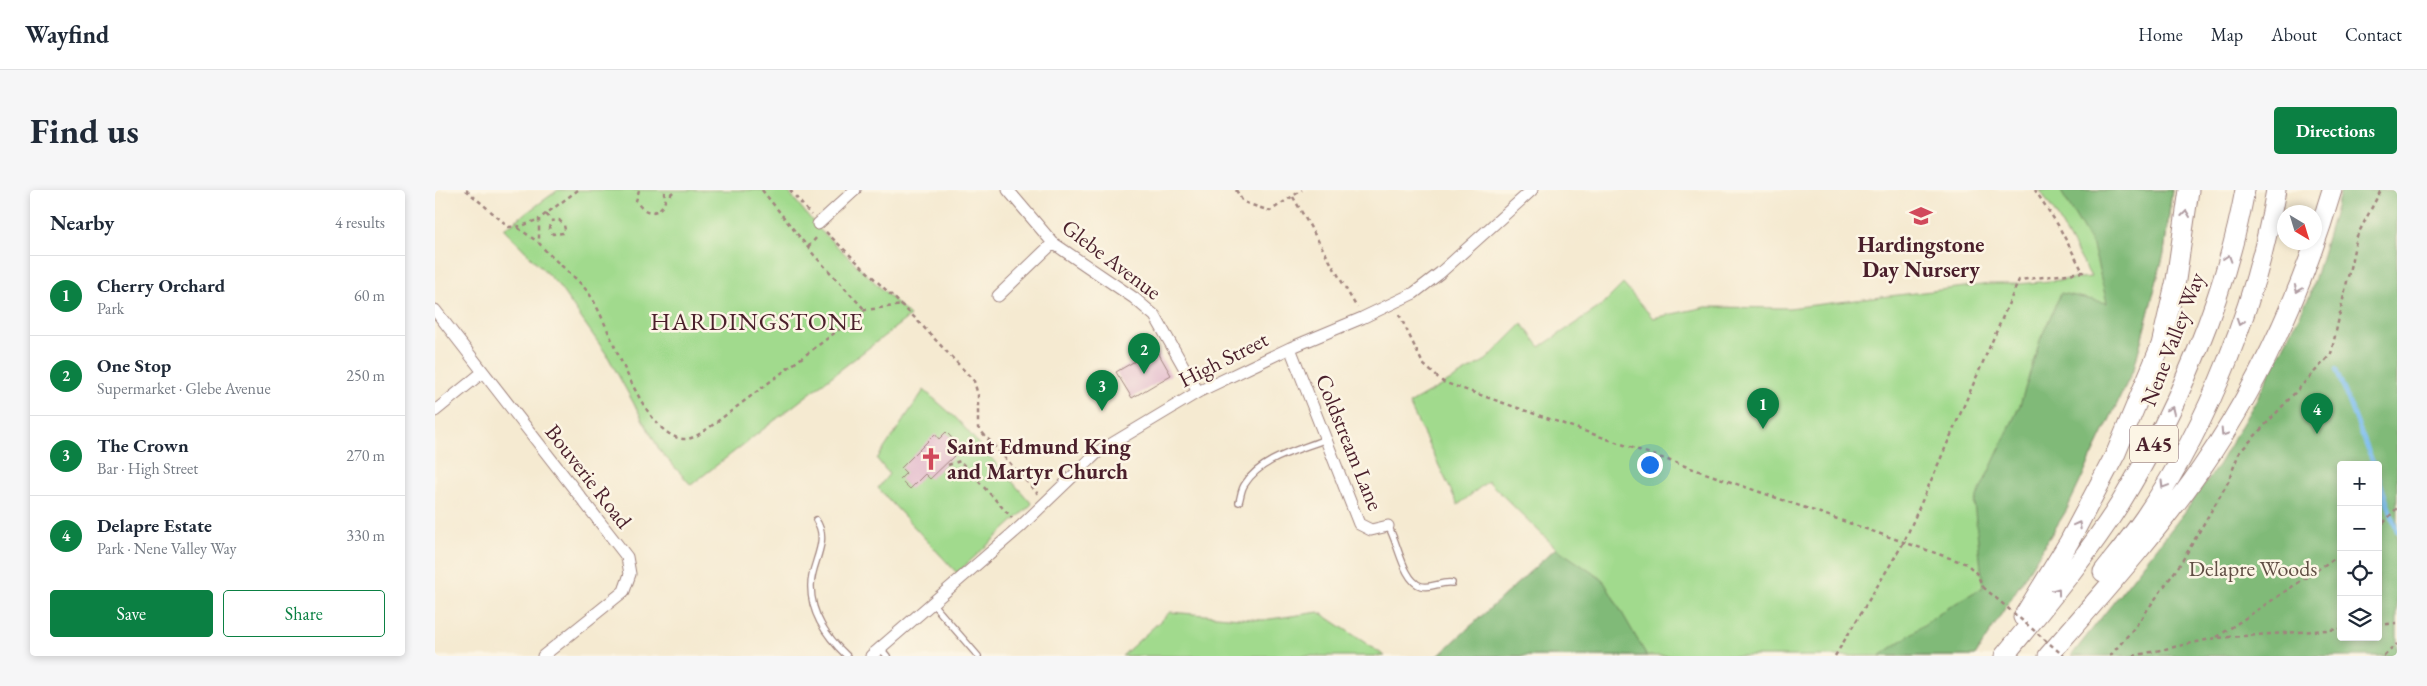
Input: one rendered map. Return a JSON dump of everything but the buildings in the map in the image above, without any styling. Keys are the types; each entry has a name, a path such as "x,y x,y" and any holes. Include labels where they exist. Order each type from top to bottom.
{"highway":[{"path":"1999,656 2069,542 2112,461 2157,354 2176,280 2189,190"},
{"path":"2048,656 2094,603 2200,470 2238,411 2279,335 2317,244 2332,190"},
{"name":"Nene Valley Way","path":"2004,656 2053,596 2120,503 2158,439 2184,384 2209,318 2231,248 2244,195"},
{"name":"A45","path":"2034,656 2077,607 2145,517 2184,452 2211,398 2237,331 2263,254 2275,199"}],"street":[{"path":"821,227 855,190"},
{"name":"Glebe Avenue","path":"1008,190 1053,243 1134,298 1155,316 1198,392"},
{"name":"High Street","path":"879,653 932,603 1020,527 1098,452 1198,392 1290,348 1362,318 1414,293 1532,190"},
{"path":"998,296 1053,243"},
{"name":"Bouverie Road","path":"435,310 627,557 630,574 624,591 543,656"},
{"name":"Coldstream Lane","path":"1290,348 1359,524 1371,530 1388,526"},
{"path":"435,411 483,372"}],"lane":[{"path":"1239,502 1243,485 1254,472 1273,460 1326,439"},
{"path":"816,520 822,528 821,548 814,566 811,586 817,618 834,644 847,656"},
{"path":"1388,526 1396,540 1400,559 1414,582 1420,586 1429,587 1452,583"},
{"path":"932,603 978,656"}],"path":[{"path":"466,190 509,227 517,227 539,220 578,190"},
{"path":"639,190 636,201 641,209 647,212 660,209 666,198 663,192"},
{"path":"663,192 671,194 675,190"},
{"path":"763,190 808,247 865,310"},
{"path":"790,190 821,227 902,305 974,381 978,395 978,428 1045,503"},
{"path":"1236,190 1243,202 1270,210 1302,190"},
{"path":"1835,656 1904,542 2019,280 2083,272 2058,225 2035,190"},
{"path":"2110,656 2135,627 2181,563 2228,482 2239,453 2331,354 2357,236 2381,190"},
{"path":"1293,197 1362,318"},
{"path":"546,214 552,221"},
{"path":"539,220 539,243"},
{"path":"559,220 562,222 565,230 563,233 559,235 553,234 549,228 552,221 559,220"},
{"path":"517,227 539,243 590,296 629,382 652,416 667,431 682,439 692,438 711,427 865,310 902,305"},
{"path":"808,247 821,227"},
{"path":"1400,317 1423,364 1443,382 1967,564 1977,574 1983,587 2065,656"},
{"path":"948,466 960,461 1020,527"},
{"path":"2382,524 2397,508"},
{"path":"2215,638 2337,557"},
{"path":"2382,625 2397,623"},
{"path":"2133,656 2215,638 2337,629"},
{"path":"2384,656 2397,644"}],"green space":[{"path":"558,190 787,190 818,228 910,316 691,485 660,451 607,355 558,285 504,229"},
{"path":"2040,190 2172,190 2164,253 2134,368 2066,511 1975,656 1438,656 1556,548 1488,481 1458,505 1409,404 1486,360 1522,324 1540,347 1601,306 1623,284 1653,318 1706,307 1789,308 1990,284 2019,284 2091,277"},
{"path":"2060,190 2172,190 2164,253 2134,368 2066,511 1975,656 1880,656 1946,609 1983,587 1974,503 2020,405 2040,340 2061,293 2107,303 2093,246"},
{"name":"Delapre Woods","path":"2341,190 2397,190 2397,653 2393,656 2071,656 2184,513 2217,467 2255,402 2310,295"},
{"path":"924,390 956,418 1032,504 957,573 878,488 889,474 877,459"},
{"path":"1556,548 1603,580 1647,656 1438,656"},
{"path":"1170,612 1263,620 1319,612 1385,656 1122,656"}],"waterway":[{"path":"2336,369 2372,461"},
{"path":"2382,487 2397,531"}],"place":[{"name":"Hardingstone Day Nursery","path":"1921,216"},
{"name":"One Stop","path":"1144,374"},
{"name":"The Crown","path":"1102,411"},
{"name":"Cherry Orchard","path":"1763,429"},
{"name":"Delapre Estate","path":"2317,434"},
{"name":"Saint Edmund King and Martyr Church","path":"931,459"}],"district":[{"name":"HARDINGSTONE","path":"757,321"}]}
